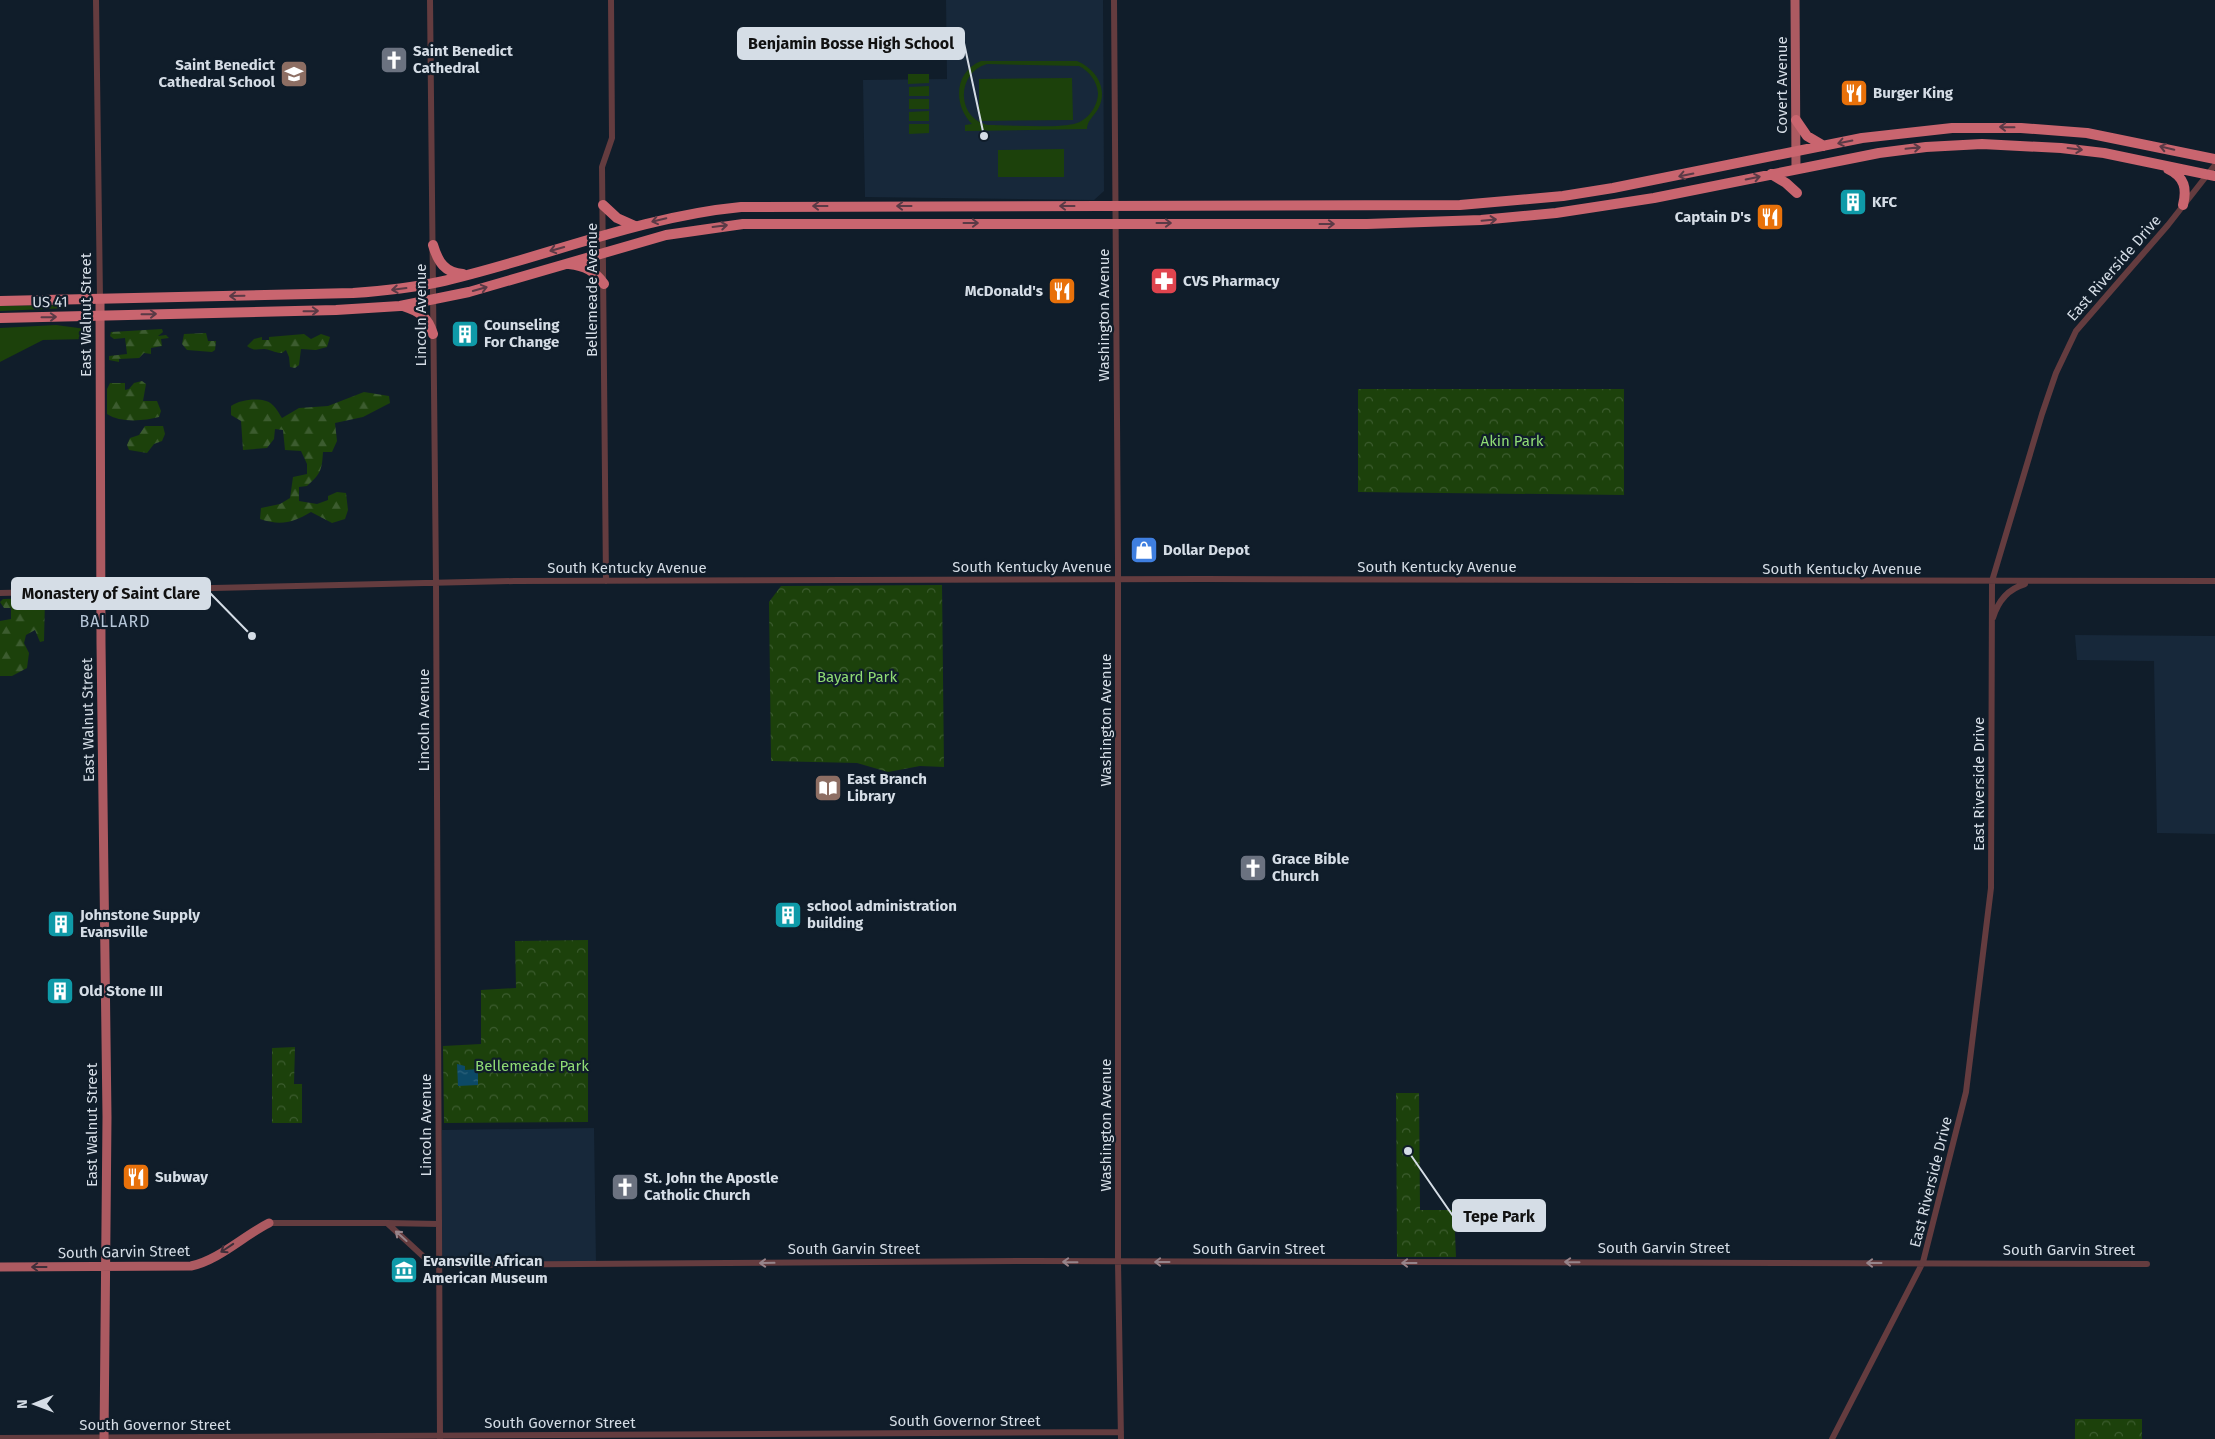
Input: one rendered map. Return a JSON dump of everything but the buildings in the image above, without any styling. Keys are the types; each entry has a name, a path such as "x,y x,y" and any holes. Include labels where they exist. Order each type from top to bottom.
{"highway":[{"path":"1796,120 1807,136 1824,146"},
{"name":"US 41","path":"0,299 46,300 353,293 433,283 635,226 684,214 741,207 1295,207 1452,205 1563,196 1644,183 1890,134 1935,129 2021,128 2103,136 2215,159"},
{"name":"US 41","path":"0,318 336,310 400,306 433,300 666,235 721,226 764,223 1434,223 1539,215 1654,198 1901,150 1982,144 2062,148 2149,162 2211,175"},
{"path":"2149,162 2180,176 2186,190 2183,205"},
{"path":"1771,174 1786,183 1797,193"},
{"path":"603,205 617,218 635,226"},
{"path":"869,206 863,208 861,214 864,221 869,223"},
{"path":"1295,207 1304,211 1301,221 1296,224"},
{"path":"433,245 442,266 451,272 469,274"},
{"path":"565,264 588,268 598,275 604,284"},
{"path":"400,306 420,312 429,323 433,334"}],"main road":[{"name":"Covert Avenue","path":"1795,0 1796,169"},
{"name":"East Walnut Street","path":"100,299 100,590 106,1117 104,1438"},
{"name":"South Garvin Street","path":"0,1267 105,1267 199,1264 269,1223"}],"street":[{"name":"East Walnut Street","path":"96,0 100,299"},
{"name":"Lincoln Avenue","path":"430,0 436,582 440,1438"},
{"name":"Bellemeade Avenue","path":"606,581 602,167 612,138 611,0"},
{"name":"Washington Avenue","path":"1114,0 1118,579 1118,1262 1121,1436"},
{"name":"East Riverside Drive","path":"1832,1439 1923,1262 1966,1092 1988,922 1991,880 1990,637 1992,581 2042,414 2056,373 2076,331 2183,205 2211,175 2215,165"},
{"name":"South Kentucky Avenue","path":"0,593 436,582 606,581 1118,579 2215,581"},
{"path":"1990,637 1993,618 2000,602 2014,588 2034,581"},
{"name":"South Garvin Street","path":"269,1223 439,1224"},
{"path":"387,1223 425,1258 439,1265"},
{"name":"South Garvin Street","path":"439,1265 1118,1262 1923,1262 2147,1264"},
{"name":"South Governor Street","path":"0,1438 1121,1436"}],"shaded area":[{"path":"946,0 1103,0 1104,191 1094,200 865,197 863,80 947,79"},
{"path":"2075,635 2215,636 2215,834 2157,833 2154,661 2077,660"},
{"path":"594,1128 596,1263 442,1264 442,1130"}],"green space":[{"path":"981,61 1077,61 1090,69 1099,80 1102,94 1101,102 1088,123 1087,129 965,131 965,125 972,124 962,108 959,90 961,81 972,66","holes":["987,64 1079,66 1092,77 1096,84 1098,98 1092,111 1077,123 1047,126 988,125 977,121 965,105 965,85 977,69"]},
{"path":"908,74 929,74 929,83 908,84"},
{"path":"1072,78 1073,120 979,121 979,79"},
{"path":"929,86 929,96 909,96 909,87"},
{"path":"909,99 929,99 929,109 909,109"},
{"path":"929,111 929,121 909,121 909,112"},
{"path":"909,124 929,124 929,133 909,134"},
{"path":"1064,149 1064,177 998,177 998,150"},
{"path":"56,305 69,308 0,311 0,306"},
{"path":"56,325 86,329 85,332 88,335 88,339 43,340 0,362 0,328"},
{"path":"162,329 163,332 158,336 166,335 169,338 161,339 162,346 151,348 151,354 144,353 139,358 119,359 119,362 109,360 109,356 127,354 125,338 114,339 110,336 111,332"},
{"path":"206,333 208,341 216,341 215,350 212,352 187,350 182,344 184,334"},
{"path":"304,334 311,339 321,334 330,337 327,347 316,350 301,349 299,365 295,368 290,367 286,350 280,353 266,349 253,349 247,346 254,339 262,337 262,340 269,340 269,337"},
{"path":"142,381 146,384 143,401 157,401 161,411 159,417 132,420 118,419 107,414 107,389 110,383 125,383 125,390 129,389 134,383"},
{"name":"Akin Park","path":"1358,389 1624,389 1624,495 1358,492"},
{"path":"364,392 389,396 390,403 363,417 335,423 337,441 332,452 323,452 318,474 307,486 299,487 299,501 317,504 328,500 328,496 337,492 346,493 348,510 345,519 332,523 311,512 298,519 280,523 260,519 261,508 280,504 290,498 293,477 307,474 307,464 301,451 285,450 283,430 275,429 274,439 267,448 243,450 241,421 231,415 231,406 248,400 266,401 274,406 282,418 299,408 328,406"},
{"path":"145,426 163,426 165,434 162,441 154,444 147,453 129,450 127,445 130,438 139,435"},
{"name":"Bayard Park","path":"942,585 944,767 920,766 888,772 857,763 771,761 769,602 781,586"},
{"path":"45,598 44,641 40,642 35,630 26,635 24,643 29,653 27,668 12,676 0,676 0,621 11,619 11,608 4,608 0,602 3,599"},
{"name":"Bellemeade Park","path":"588,940 588,1122 444,1123 443,1046 481,1044 481,990 516,988 515,941"},
{"path":"295,1047 294,1084 302,1084 302,1123 272,1123 272,1048"},
{"path":"1396,1093 1419,1093 1420,1210 1454,1210 1456,1257 1397,1257"},
{"path":"2075,1419 2142,1419 2142,1439 2075,1439"}],"water":[{"path":"457,1064 465,1066 465,1070 478,1069 478,1085 458,1086"}],"place":[{"name":"Saint Benedict Cathedral","path":"394,60"},
{"name":"Saint Benedict Cathedral School","path":"294,74"},
{"name":"Burger King","path":"1854,93"},
{"name":"Benjamin Bosse High School","path":"984,136"},
{"name":"KFC","path":"1853,202"},
{"name":"Captain D's","path":"1770,217"},
{"name":"CVS Pharmacy","path":"1164,281"},
{"name":"McDonald's","path":"1062,291"},
{"name":"Counseling For Change","path":"465,334"},
{"name":"Dollar Depot","path":"1144,550"},
{"name":"Monastery of Saint Clare","path":"252,636"},
{"name":"East Branch Library","path":"828,788"},
{"name":"Grace Bible Church","path":"1253,868"},
{"name":"school administration building","path":"788,915"},
{"name":"Johnstone Supply Evansville","path":"61,924"},
{"name":"Old Stone III","path":"60,991"},
{"name":"Tepe Park","path":"1408,1151"},
{"name":"Subway","path":"136,1177"},
{"name":"St. John the Apostle Catholic Church","path":"625,1187"},
{"name":"Evansville African American Museum","path":"404,1270"}],"district":[{"name":"BALLARD","path":"115,621"}]}
